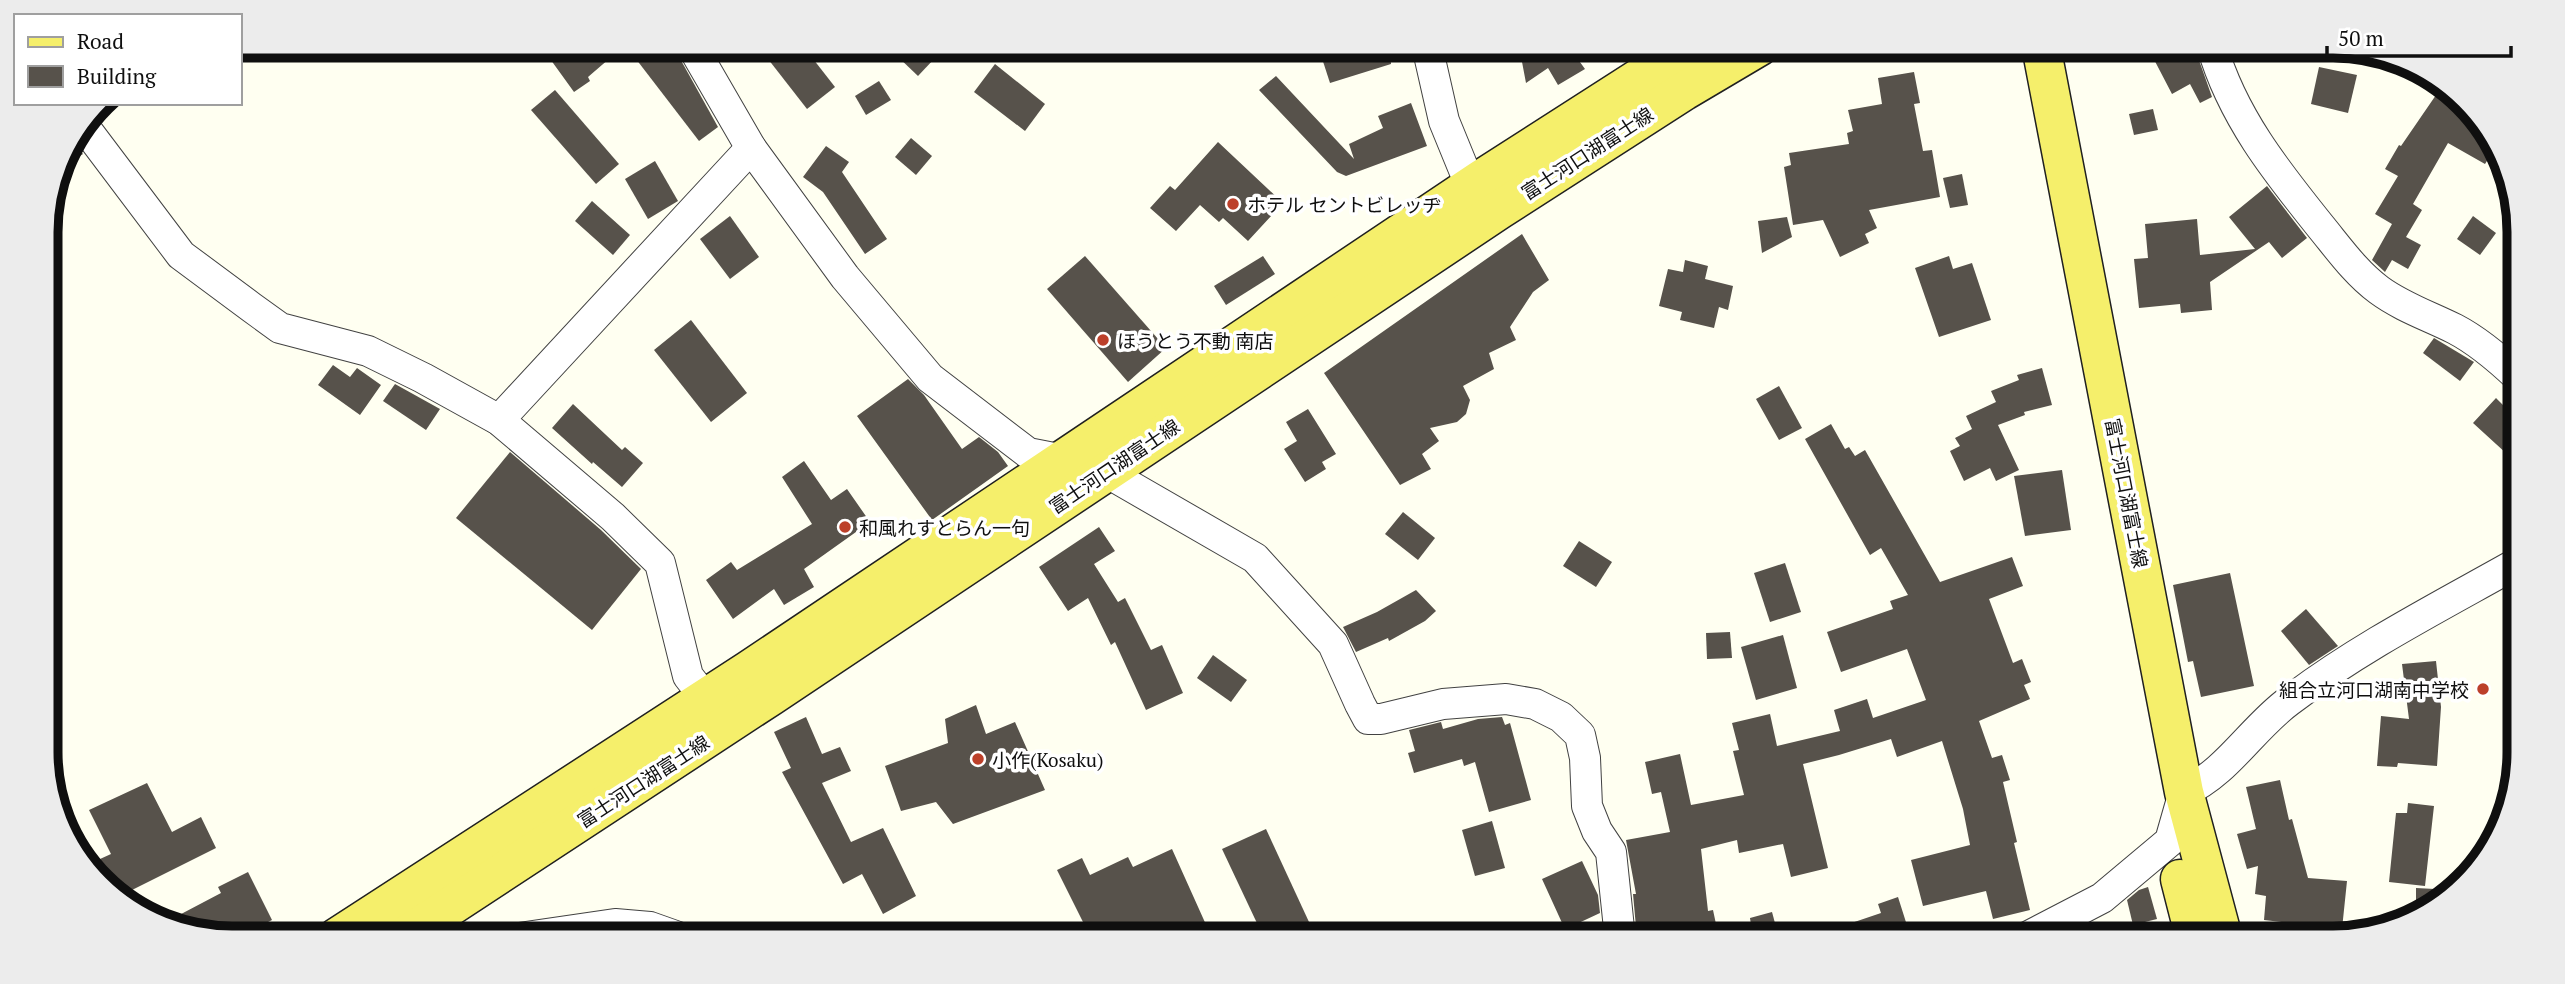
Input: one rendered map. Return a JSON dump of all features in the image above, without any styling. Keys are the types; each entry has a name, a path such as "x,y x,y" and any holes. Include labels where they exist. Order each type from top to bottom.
{"main road":[{"name":"富士河口湖富士線","path":"355,926 706,699 1471,187 1670,58"},
{"name":"富士河口湖富士線","path":"430,926 1499,210 1739,58"},
{"name":"富士河口湖富士線","path":"2017,58 2170,841 2192,926"},
{"name":"富士河口湖富士線","path":"2043,58 2184,792 2220,926"}],"street":[{"path":"699,58 751,148 845,277 930,378 1028,453 1106,472 1255,558 1333,644 1368,719 1381,719 1443,704 1506,699 1535,704 1561,717 1580,735 1585,758 1587,806 1597,831 1611,852 1619,926"},
{"path":"1430,58 1444,121 1471,187"},
{"path":"2216,58 2225,85 2250,134 2353,267 2378,290 2456,330 2486,349 2507,367"},
{"path":"89,133 181,255 280,328 368,351 424,378 499,420 613,517 660,563 688,676 706,699"},
{"path":"499,420 751,148"},
{"path":"2048,926 2102,898 2170,841 2184,792 2203,784 2287,702 2372,645 2507,569"},
{"path":"401,894 415,926"},
{"path":"598,926 638,926"}],"building":[{"path":"549,58 610,58 588,77 590,81 574,92"},
{"path":"635,58 680,58 718,127 699,141"},
{"path":"767,58 812,58 835,87 807,109"},
{"path":"899,58 934,59 918,76"},
{"path":"1322,58 1391,58 1391,64 1330,83"},
{"path":"1521,58 1577,58 1585,69 1558,85 1548,68 1526,83"},
{"path":"2153,58 2198,58 2212,97 2200,103 2190,84 2172,94"},
{"path":"995,64 1045,104 1025,131 974,92"},
{"path":"2319,67 2357,75 2348,113 2311,104"},
{"path":"1914,72 1920,103 1914,104 1923,151 1932,150 1940,197 1869,210 1877,228 1865,234 1869,243 1840,257 1823,220 1793,225 1784,167 1791,165 1789,153 1849,144 1847,133 1853,131 1848,110 1882,104 1878,78"},
{"path":"1276,76 1354,159 1349,144 1383,128 1378,116 1411,103 1427,146 1346,176 1337,172 1259,90"},
{"path":"879,81 891,100 866,115 855,96"},
{"path":"555,90 619,164 596,184 531,110"},
{"path":"2436,95 2456,109 2471,126 2490,157 2485,164 2448,143 2413,204 2422,210 2406,237 2421,245 2408,269 2392,260 2385,272 2372,260 2392,224 2375,214 2398,176 2385,169 2399,145 2401,146"},
{"path":"2153,109 2158,130 2134,135 2129,114"},
{"path":"911,138 932,156 916,175 895,157"},
{"path":"1218,142 1283,203 1248,241 1223,218 1219,222 1200,205 1176,231 1150,208 1170,186 1175,190"},
{"path":"826,146 849,162 842,172 887,239 865,254 823,192 803,177"},
{"path":"79,149 83,154 73,160"},
{"path":"655,161 678,201 648,219 625,179"},
{"path":"1962,174 1968,205 1950,208 1943,178"},
{"path":"2267,186 2307,238 2282,258 2269,242 2210,282 2212,310 2181,313 2180,304 2139,308 2134,259 2148,258 2145,224 2197,219 2200,255 2255,249 2229,217"},
{"path":"592,201 630,235 613,255 575,221"},
{"path":"730,216 759,257 730,279 700,239"},
{"path":"2473,216 2496,233 2480,255 2457,239"},
{"path":"1787,217 1792,237 1762,253 1758,221"},
{"path":"1522,234 1549,280 1533,292 1510,327 1516,340 1489,353 1494,369 1463,386 1470,400 1466,414 1457,422 1430,428 1439,441 1422,454 1431,469 1400,485 1324,373"},
{"path":"1085,256 1166,348 1128,382 1047,289"},
{"path":"1263,256 1275,274 1226,305 1214,286"},
{"path":"1949,256 1953,269 1972,263 1991,320 1939,337 1915,268"},
{"path":"1685,260 1708,266 1705,279 1733,286 1728,310 1719,307 1714,328 1680,320 1682,312 1659,306 1668,269 1683,272"},
{"path":"691,320 747,393 711,422 654,350"},
{"path":"2434,338 2474,362 2460,381 2423,353"},
{"path":"333,365 350,377 357,368 381,385 360,415 318,385"},
{"path":"2042,368 2052,405 2024,412 2025,415 1998,425 2019,470 1996,481 1990,468 1964,481 1950,451 1960,446 1955,438 1972,429 1966,416 1996,402 1991,391 2019,380 2017,375"},
{"path":"908,379 924,395 962,449 979,437 998,452 1008,466 932,520 857,416"},
{"path":"395,384 440,409 426,430 383,401"},
{"path":"1779,386 1802,428 1779,440 1756,399"},
{"path":"2496,398 2507,409 2507,454 2473,423"},
{"path":"573,404 622,450 625,447 643,463 622,487 552,428"},
{"path":"1308,409 1336,454 1322,462 1326,469 1305,482 1284,449 1297,441 1286,422"},
{"path":"1831,424 1845,449 1849,447 1855,456 1865,450 1940,582 2012,557 2023,586 1989,599 2013,663 2022,659 2031,682 2024,685 2030,699 1979,721 1992,758 2002,755 2010,780 2003,782 2030,910 1993,919 1986,891 1923,906 1911,860 1970,845 1963,809 1942,741 1897,757 1891,739 1803,764 1828,868 1791,877 1783,844 1739,853 1737,840 1701,849 1708,911 1713,910 1716,926 1636,926 1633,894 1636,894 1626,840 1670,832 1661,792 1652,794 1645,762 1680,754 1691,805 1744,795 1733,751 1739,750 1732,723 1770,714 1777,746 1840,731 1834,710 1867,699 1873,718 1926,700 1907,649 1841,672 1827,632 1893,609 1890,601 1908,595 1881,548 1870,555 1805,439"},
{"path":"510,452 601,530 641,569 592,630 456,518"},
{"path":"804,461 831,500 847,489 870,522 804,569 814,587 784,605 774,589 733,619 706,580 731,562 737,570 812,524 782,477"},
{"path":"2062,470 2071,530 2025,536 2014,476"},
{"path":"1403,512 1435,538 1418,560 1385,534"},
{"path":"1099,527 1115,551 1094,564 1118,602 1125,598 1151,650 1162,645 1183,693 1146,710 1115,642 1111,645 1088,598 1068,611 1039,567"},
{"path":"1579,541 1612,562 1596,587 1563,566"},
{"path":"1785,563 1801,612 1770,622 1754,573"},
{"path":"2230,573 2254,686 2201,697 2193,661 2188,662 2173,585"},
{"path":"1416,590 1436,611 1425,621 1389,641 1388,638 1356,652 1343,627"},
{"path":"2306,609 2338,646 2309,665 2281,631"},
{"path":"1730,632 1732,658 1707,659 1706,633"},
{"path":"1783,635 1797,688 1756,700 1741,647"},
{"path":"1213,655 1247,680 1231,702 1197,678"},
{"path":"2436,661 2441,707 2437,766 2398,763 2397,767 2377,766 2381,716 2409,719 2402,664"},
{"path":"976,705 986,734 1015,722 1045,790 953,824 936,802 901,811 885,766 948,743 945,719"},
{"path":"806,717 822,754 840,747 851,771 822,783 851,842 883,828 916,896 883,914 862,874 843,884 782,772 791,768 774,732"},
{"path":"1502,717 1505,725 1510,723 1531,800 1489,812 1475,762 1464,766 1462,759 1414,773 1408,753 1415,751 1409,730 1441,722 1443,729 1478,719"},
{"path":"2280,780 2289,820 2292,819 2308,878 2347,881 2342,926 2264,920 2266,896 2255,894 2258,866 2247,869 2237,834 2256,829 2246,787"},
{"path":"147,783 172,832 201,817 216,848 128,892 96,861 111,854 89,810"},
{"path":"2408,803 2434,806 2425,886 2389,882 2396,813 2407,813"},
{"path":"1492,821 1505,868 1475,876 1462,830"},
{"path":"1266,829 1309,922 1300,926 1258,926 1222,849"},
{"path":"1172,849 1207,926 1085,926 1057,870 1082,858 1090,875 1128,857 1133,867"},
{"path":"1582,861 1598,895 1600,913 1572,926 1569,923 1563,925 1542,879"},
{"path":"248,872 272,920 260,926 231,926 209,925 176,917 221,893 218,887"},
{"path":"2148,887 2157,919 2133,925 2127,900 2139,890"},
{"path":"2416,888 2440,889 2420,903 2416,905"},
{"path":"1898,897 1907,926 1843,926 1881,913 1878,904"},
{"path":"1772,912 1776,926 1751,926 1750,918"}],"place":[{"name":"ホテル セントビレッヂ","path":"1233,204"},
{"name":"ほうとう不動 南店","path":"1103,340"},
{"name":"和風れすとらん一句","path":"845,527"},
{"name":"組合立河口湖南中学校","path":"2483,689"},
{"name":"小作(Kosaku)","path":"978,759"}]}
